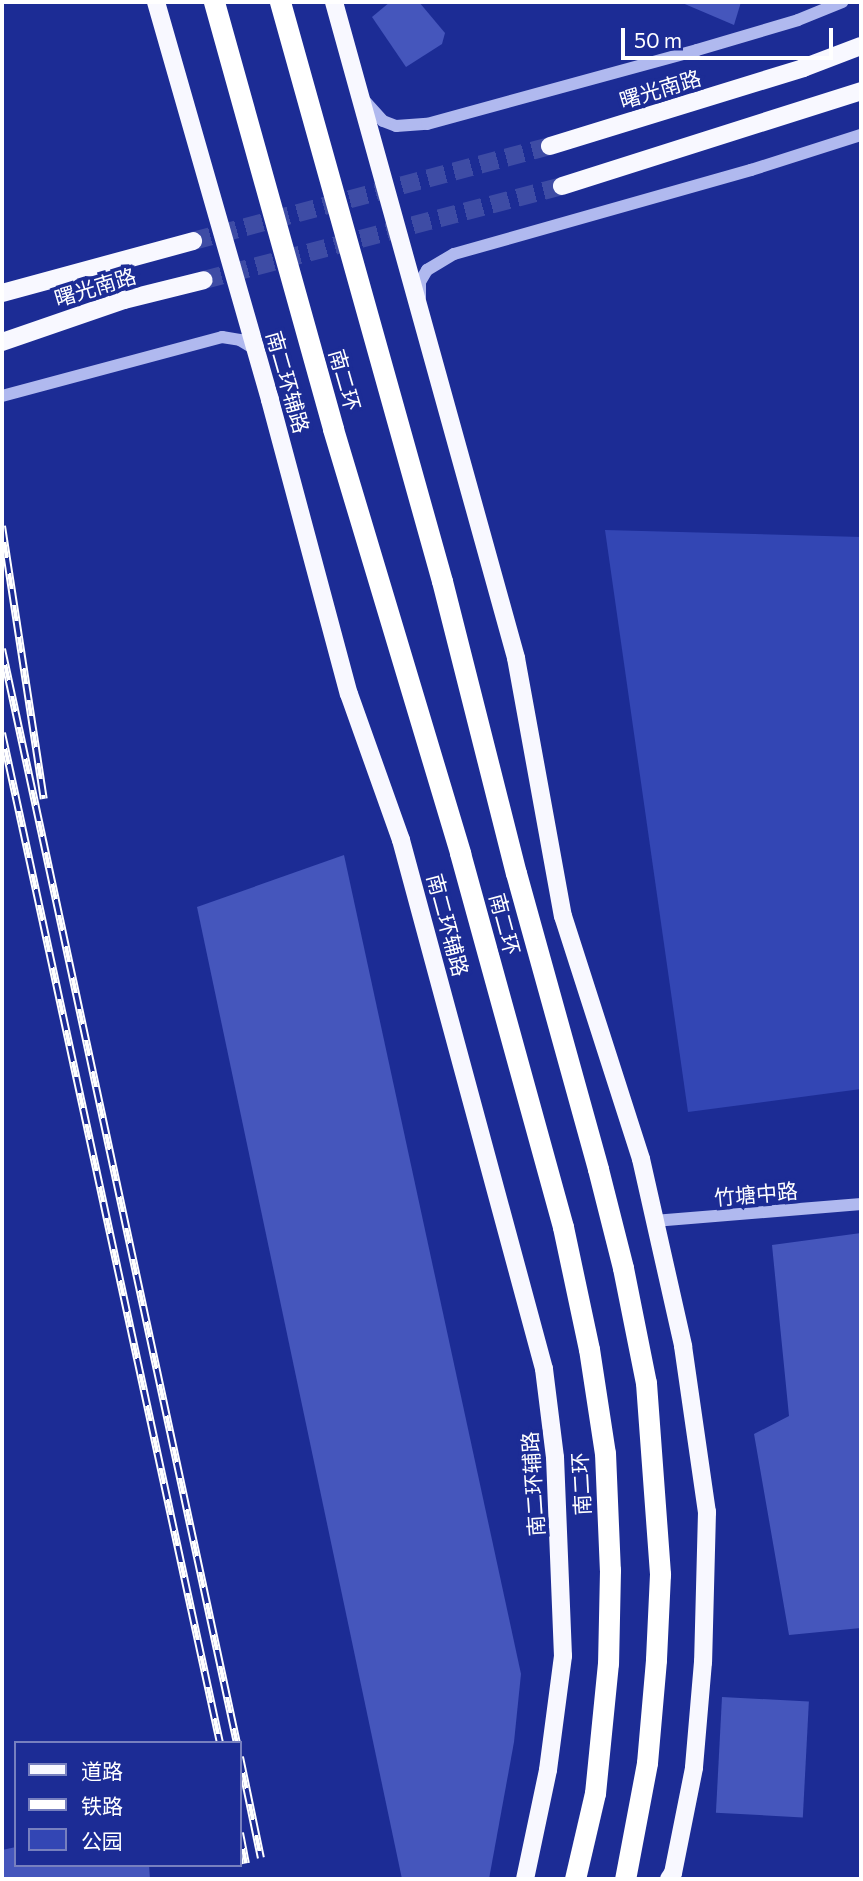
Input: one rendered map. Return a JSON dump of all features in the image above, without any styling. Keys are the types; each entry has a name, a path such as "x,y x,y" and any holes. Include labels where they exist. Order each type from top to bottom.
{"highway":[{"name":"南二环","path":"214,2 333,429 460,853 563,1227 589,1349 605,1453 610,1570 608,1663 595,1793 575,1879"},
{"name":"南二环","path":"280,2 446,594 516,873 598,1169 623,1268 646,1383 660,1574 657,1648 647,1763 625,1879"}],"main road":[{"name":"南二环辅路","path":"156,2 255,349 349,694 401,840 544,1369 555,1457 563,1656 548,1770 524,1879"},
{"path":"334,2 516,657 563,916 641,1159 683,1346 707,1512 703,1662 694,1768 671,1877"},
{"name":"曙光南路","path":"550,146 764,81 861,46"},
{"path":"562,186 861,91"},
{"name":"曙光南路","path":"2,293 193,241"},
{"name":"曙光南路","path":"2,342 124,300 204,280"}],"street":[{"path":"360,94 383,121 396,127 427,124 697,50 798,20 842,2"},
{"path":"420,307 420,282 427,270 454,254 751,170 861,135"},
{"path":"2,396 222,337 240,340 255,349"},
{"name":"竹塘中路","path":"654,1221 861,1204"}],"green space":[{"path":"605,530 861,537 861,1089 688,1112"}],"building":[{"path":"390,2 419,2 445,33 442,44 406,67 372,17"},
{"path":"680,2 741,2 734,25"},
{"path":"344,855 521,1674 514,1742 489,1879 402,1879 197,907"},
{"path":"861,1233 861,1628 789,1635 754,1434 789,1416 772,1245"},
{"path":"722,1697 809,1702 803,1817 716,1813"},
{"path":"14,1847 14,1867 149,1867 150,1879 4,1879 2,1850"}],"tunnel":[{"path":"193,241 550,146"},
{"path":"204,280 562,186"}],"railway":[{"path":"2,526 44,799"},
{"path":"2,649 237,1741"},
{"path":"2,733 220,1741"},
{"path":"242,1767 261,1858"},
{"path":"242,1843 246,1863"}]}
